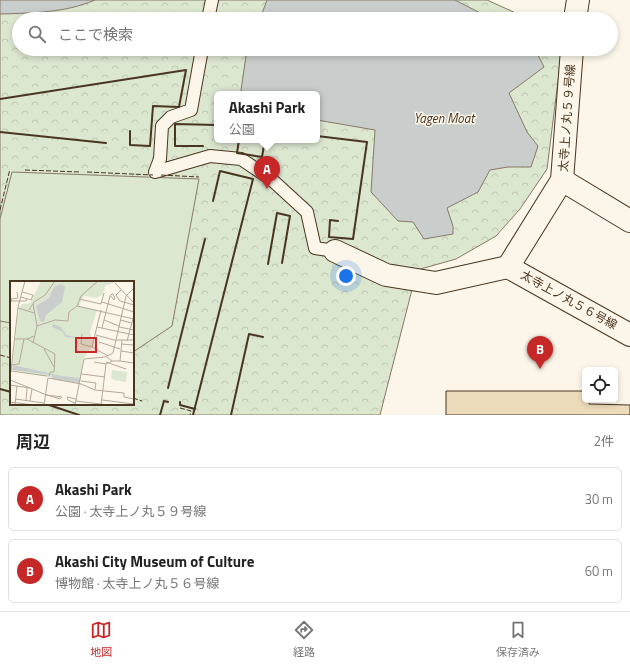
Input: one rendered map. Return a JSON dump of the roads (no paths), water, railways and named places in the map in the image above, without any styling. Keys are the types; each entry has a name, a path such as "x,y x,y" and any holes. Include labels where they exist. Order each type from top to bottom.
{"street":[{"path":"576,12 578,0"},
{"name":"太寺上ノ丸５９号線","path":"508,267 562,180 571,56"},
{"path":"562,180 630,221"},
{"path":"335,251 386,275 436,283 508,267"},
{"name":"太寺上ノ丸５６号線","path":"508,267 630,335"}],"lane":[{"path":"209,12 212,0"},
{"path":"201,56 191,110 171,117 162,126 160,159 155,172 210,156 241,159 271,179 307,212 315,248 335,251"}],"water":[{"path":"0,0 95,0 72,8 60,10 0,14"},
{"path":"267,0 455,0 478,12 263,12"},
{"name":"Yagen Moat","path":"246,56 538,56 544,67 509,93 527,132 538,146 531,167 508,167 490,170 478,192 447,208 453,226 453,234 424,239 413,222 398,221 371,192 375,130 320,121 320,91 241,90"}],"place":[{"name":"Akashi Park","path":"267,189"},
{"name":"Akashi City Museum of Culture","path":"540,369"}]}
